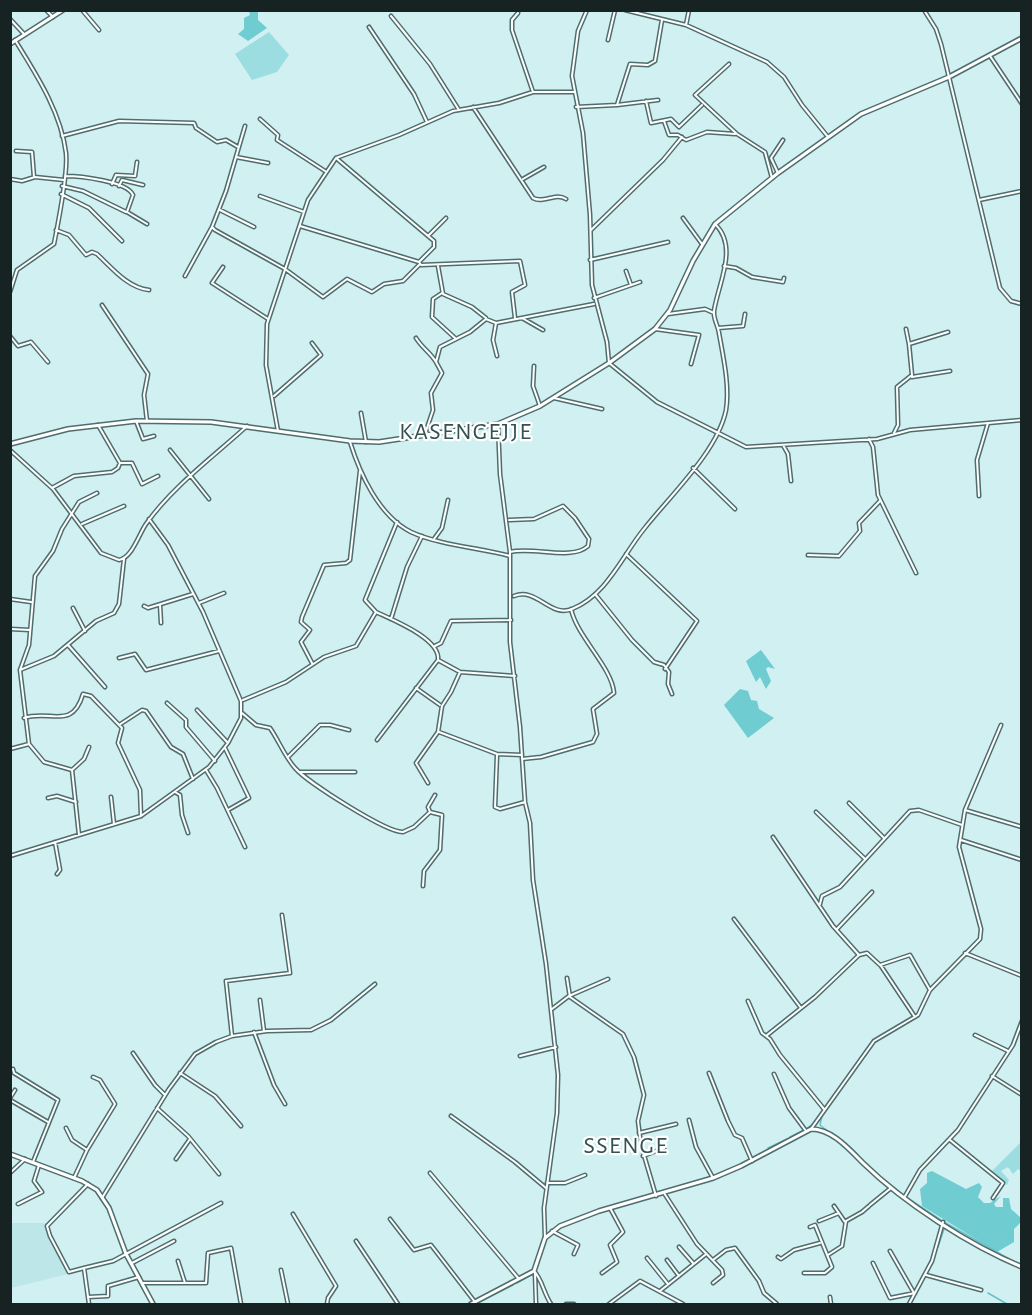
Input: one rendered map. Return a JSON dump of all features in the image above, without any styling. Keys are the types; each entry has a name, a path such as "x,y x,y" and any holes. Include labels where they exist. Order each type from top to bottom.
{"street":[{"path":"46,10 53,17"},
{"path":"10,44 63,10"},
{"path":"82,10 99,30"},
{"path":"586,10 578,31 573,60 574,92 583,133 594,298 607,342 609,363 657,402 746,447 869,439 910,430 1022,420"},
{"path":"608,40 615,10"},
{"path":"626,10 686,26 774,66 828,137"},
{"path":"686,26 689,10"},
{"path":"924,10 936,29 1000,288 1011,301 1022,304"},
{"path":"518,13 512,20 512,30 533,93"},
{"path":"391,16 430,64 459,110"},
{"path":"10,19 24,34"},
{"path":"617,105 630,64 648,65 655,61 662,20"},
{"path":"369,27 414,94 428,122"},
{"path":"10,444 56,431 136,421 180,420 247,426 366,442 498,424 554,398 609,363 655,329 666,315 702,244 716,224 778,173 872,108 949,77 1022,38"},
{"path":"10,292 17,270 52,246 57,230 66,155 62,136 44,87 15,40"},
{"path":"990,56 1022,104"},
{"path":"729,64 695,93 703,105 736,134 765,152 773,153"},
{"path":"278,431 274,396 265,356 268,319 304,212 325,171 336,158 459,110 533,93 574,92"},
{"path":"576,107 658,100"},
{"path":"646,101 650,123 671,119 681,126 703,105"},
{"path":"473,107 535,200 559,196 566,199"},
{"path":"260,119 278,135 277,140 325,171"},
{"path":"62,136 119,121 175,121 194,123 196,128 217,142 226,140 239,148"},
{"path":"664,121 669,135 688,140 707,132 736,134"},
{"path":"185,276 220,210 245,126"},
{"path":"591,230 663,160 682,137"},
{"path":"778,173 772,161 773,153 783,140"},
{"path":"16,151 32,153 34,177"},
{"path":"765,152 772,178"},
{"path":"236,157 268,163"},
{"path":"212,226 285,269 322,297 347,279 372,292 384,284 403,281 435,245 428,236 336,158"},
{"path":"112,184 118,174 135,176 137,162"},
{"path":"522,179 544,167"},
{"path":"64,176 87,177 119,186 132,193 127,212"},
{"path":"11,179 22,180 34,177 64,180"},
{"path":"119,186 122,180 143,185"},
{"path":"62,186 83,191 147,224"},
{"path":"979,200 1022,190"},
{"path":"61,194 89,208 122,241"},
{"path":"260,196 304,212"},
{"path":"220,210 254,227"},
{"path":"428,236 446,218"},
{"path":"682,218 702,244"},
{"path":"512,598 517,594 536,597 553,609 571,609 595,594 661,507 683,485 717,433 726,410 718,328 714,313 726,244 716,224"},
{"path":"300,226 419,263 438,266 520,261 525,285 512,292 515,318"},
{"path":"57,230 69,235 86,255 92,252 97,254 137,288 149,290"},
{"path":"590,260 668,242"},
{"path":"438,266 442,293"},
{"path":"724,266 736,268 752,277 783,282 784,278"},
{"path":"223,267 212,283 268,319"},
{"path":"626,271 631,285"},
{"path":"594,298 640,282"},
{"path":"442,293 472,307 486,319 496,323 595,304"},
{"path":"442,293 433,299 432,318 455,338"},
{"path":"102,305 148,374 144,393 147,421"},
{"path":"666,315 705,309 714,313"},
{"path":"718,328 743,326 745,314"},
{"path":"522,318 543,330"},
{"path":"436,362 440,347 470,332 486,319"},
{"path":"496,323 493,340 497,356"},
{"path":"655,329 699,335 691,363"},
{"path":"906,329 912,377"},
{"path":"909,344 948,332"},
{"path":"10,336 18,346 29,341 48,362"},
{"path":"416,338 423,348 430,351 442,373 430,393 433,410 425,434"},
{"path":"274,396 321,355 312,343"},
{"path":"534,366 533,386 540,406"},
{"path":"892,435 897,429 897,387 900,382 912,377 950,371"},
{"path":"554,398 602,409"},
{"path":"361,413 366,442"},
{"path":"136,421 144,439 154,436"},
{"path":"979,496 977,460 988,423"},
{"path":"498,424 500,474 508,520 511,620 525,802 530,823 537,914 556,1047 558,1097 546,1188 545,1238 534,1272 536,1305"},
{"path":"99,425 120,463"},
{"path":"20,670 44,661 68,645 96,621 114,613 118,607 124,559 150,519 191,477 247,426"},
{"path":"869,439 873,447 880,501 916,573"},
{"path":"350,441 360,471 378,500 397,522 422,536 510,554 520,549 578,551 588,546 589,538 563,506 534,519 508,520"},
{"path":"783,445 788,454 790,481"},
{"path":"10,450 52,488 72,516 82,524 102,554 124,559"},
{"path":"170,450 209,499"},
{"path":"120,463 132,463 142,484 158,476"},
{"path":"52,488 77,475 112,472 118,468 120,463"},
{"path":"693,468 735,509"},
{"path":"312,664 302,642 310,630 303,624 302,617 324,565 346,563 350,560 360,471"},
{"path":"72,770 44,762 29,744 24,718 20,670 29,645 35,576 53,551 62,529 82,500 97,493"},
{"path":"434,538 442,528 448,500"},
{"path":"808,555 839,556 860,531 859,523 880,501"},
{"path":"82,524 124,506"},
{"path":"10,856 141,816 206,770 215,761 228,743 242,713 241,700 199,603 168,545 150,519"},
{"path":"397,522 365,600 376,612 435,646 438,660 460,672 515,676"},
{"path":"391,619 402,580 422,536"},
{"path":"626,554 697,621 665,669"},
{"path":"199,603 224,593"},
{"path":"144,606 147,608 160,605 193,594"},
{"path":"595,594 632,640 654,662 664,665 669,672 668,684 672,694"},
{"path":"10,599 31,602"},
{"path":"160,605 161,623"},
{"path":"73,608 85,631"},
{"path":"522,759 541,757 593,742 597,734 592,709 614,693 600,663 573,619 571,609"},
{"path":"241,700 286,682 312,664 356,646 376,612"},
{"path":"435,646 441,643 451,621 511,620"},
{"path":"10,629 30,630"},
{"path":"68,645 105,687"},
{"path":"119,658 135,654 146,670 219,651"},
{"path":"377,740 438,660"},
{"path":"428,783 416,764 438,732 442,706 452,692 460,672"},
{"path":"416,688 442,706"},
{"path":"24,718 33,715 70,715 78,709 83,694 86,693 122,730 118,743 140,790 141,816"},
{"path":"167,703 185,718 186,727 215,761"},
{"path":"119,725 142,710 146,711 171,747 183,754 192,779"},
{"path":"197,710 228,743"},
{"path":"242,713 256,725 270,728 299,772 352,808 397,832 411,830 430,812"},
{"path":"288,757 320,726 330,725 349,730"},
{"path":"545,1238 552,1231 610,1208 713,1178 752,1161 811,1129 874,1041 921,1012 930,990 978,942 981,929 960,850 962,825 965,810 1001,725"},
{"path":"438,732 497,754 522,755"},
{"path":"10,749 29,744"},
{"path":"72,770 84,759 89,747"},
{"path":"225,748 249,798 228,810"},
{"path":"497,754 495,807 500,809 525,802"},
{"path":"72,770 79,835"},
{"path":"206,770 245,847"},
{"path":"299,772 356,772"},
{"path":"176,792 180,795 182,815 188,833"},
{"path":"430,812 428,807 435,795"},
{"path":"48,798 57,796 76,802"},
{"path":"111,797 114,824"},
{"path":"849,803 884,838"},
{"path":"820,904 822,896 840,887 884,838 914,809 962,825"},
{"path":"965,810 1021,827 1022,822"},
{"path":"423,886 424,871 440,850 444,817 430,812"},
{"path":"816,812 865,859"},
{"path":"773,837 836,930 859,955"},
{"path":"961,840 1022,861"},
{"path":"55,842 60,870 57,874"},
{"path":"836,930 872,892"},
{"path":"232,1036 226,981 290,973 282,915"},
{"path":"734,919 801,1008"},
{"path":"965,953 1022,976"},
{"path":"766,1036 801,1008 859,955 869,954 880,965 915,1017"},
{"path":"880,965 910,956 930,990"},
{"path":"567,978 569,996 624,1036 638,1069 644,1095 638,1113 639,1133 656,1196"},
{"path":"552,1009 569,996 608,979"},
{"path":"102,1197 165,1095 180,1073 202,1049 232,1036 254,1032 312,1030 331,1020 375,984"},
{"path":"260,1000 264,1031"},
{"path":"748,1001 762,1033 824,1109"},
{"path":"904,1198 920,1170 950,1140 967,1117 1008,1051 1022,1021"},
{"path":"254,1032 274,1085 285,1104"},
{"path":"975,1035 1008,1051"},
{"path":"520,1056 556,1047"},
{"path":"133,1053 154,1085 165,1095"},
{"path":"13,1069 15,1074 58,1100 33,1162"},
{"path":"180,1073 215,1096 241,1126"},
{"path":"709,1073 728,1121 735,1135 741,1137 752,1161"},
{"path":"774,1074 789,1108 806,1131"},
{"path":"992,1076 1022,1095"},
{"path":"74,1178 87,1150 115,1104 100,1080 93,1077"},
{"path":"15,1090 10,1099 48,1122"},
{"path":"157,1108 190,1139 219,1174"},
{"path":"451,1116 515,1162 546,1188"},
{"path":"688,1120 696,1147 713,1178"},
{"path":"818,1122 821,1130"},
{"path":"639,1133 675,1124"},
{"path":"66,1128 72,1140 87,1150"},
{"path":"811,1129 821,1130 842,1143 904,1198 984,1248 1022,1267"},
{"path":"176,1159 190,1139"},
{"path":"950,1140 1003,1183 993,1198"},
{"path":"644,1156 664,1148"},
{"path":"10,1154 88,1184 102,1197 120,1233 126,1254 153,1305"},
{"path":"10,1173 25,1159"},
{"path":"18,1204 42,1192 34,1181 39,1165"},
{"path":"430,1173 519,1279"},
{"path":"547,1183 565,1183 585,1175"},
{"path":"88,1184 47,1226 69,1272 126,1254 220,1203"},
{"path":"845,1222 891,1188"},
{"path":"664,1193 705,1255 713,1260 723,1273 713,1282"},
{"path":"828,1255 842,1246 845,1222 834,1206"},
{"path":"602,1273 617,1262 610,1245 623,1232 610,1208"},
{"path":"819,1221 839,1213"},
{"path":"293,1215 336,1286 328,1298 327,1305"},
{"path":"390,1219 414,1250 431,1245 475,1302"},
{"path":"909,1305 926,1275 943,1222"},
{"path":"804,1273 829,1272 832,1267 815,1225 810,1227"},
{"path":"552,1231 578,1245 574,1254"},
{"path":"132,1263 174,1241"},
{"path":"356,1241 399,1305"},
{"path":"778,1257 781,1259 800,1248 821,1243"},
{"path":"679,1247 693,1264"},
{"path":"142,1283 207,1282 208,1253 231,1248 241,1305"},
{"path":"713,1260 731,1248 735,1248 759,1281 764,1293 777,1305"},
{"path":"890,1251 915,1293"},
{"path":"660,1291 705,1255"},
{"path":"648,1258 668,1284"},
{"path":"667,1260 679,1276"},
{"path":"178,1261 185,1283"},
{"path":"873,1263 889,1297 915,1293"},
{"path":"84,1268 88,1305"},
{"path":"280,1270 288,1305"},
{"path":"471,1305 534,1272"},
{"path":"534,1272 539,1275 544,1293 552,1305"},
{"path":"926,1275 981,1290"},
{"path":"88,1297 108,1296 110,1286 139,1277"},
{"path":"609,1305 637,1281 682,1304"},
{"path":"830,1297 831,1305"},
{"path":"566,1305 570,1302 574,1305"}],"shaded area":[{"path":"249,11 258,11 258,20 267,28 248,41 238,34 244,29 244,18 250,15"},
{"path":"269,32 289,55 277,72 252,80 235,54"},
{"path":"761,650 775,669 768,667 766,669 771,681 766,689 760,677 756,682 746,661"},
{"path":"740,689 748,691 751,700 757,701 759,709 774,718 748,738 724,705"},
{"path":"1021,1142 1021,1171 1018,1169 1013,1174 1008,1167 1001,1171 1009,1180 1007,1185 991,1172"},
{"path":"932,1171 966,1189 979,1183 982,1187 978,1197 984,1203 990,1203 1001,1196 994,1204 996,1207 1003,1207 1003,1198 1009,1198 1011,1209 1020,1217 1020,1223 1014,1229 1014,1242 997,1252 922,1206 920,1189 927,1183 927,1173"},
{"path":"11,1223 46,1223 49,1240 68,1274 11,1288"}],"waterway":[{"path":"822,1116 820,1125 830,1133"},
{"path":"806,1129 814,1123"},
{"path":"790,1137 804,1130"},
{"path":"768,1148 787,1139"},
{"path":"840,1139 847,1144"},
{"path":"849,1146 858,1155"},
{"path":"859,1157 876,1173"},
{"path":"867,1168 888,1188"},
{"path":"895,1188 903,1195"},
{"path":"891,1190 899,1196"},
{"path":"906,1197 941,1220"},
{"path":"944,1222 1011,1260"},
{"path":"938,1247 945,1226"},
{"path":"1009,1263 1014,1265"},
{"path":"1018,1263 1022,1265"},
{"path":"517,1283 531,1275 534,1276"},
{"path":"475,1304 513,1285"},
{"path":"988,1293 1007,1304"}],"district":[{"name":"KASENGEJJE","path":"466,432"},
{"name":"SSENGE","path":"626,1146"}]}
